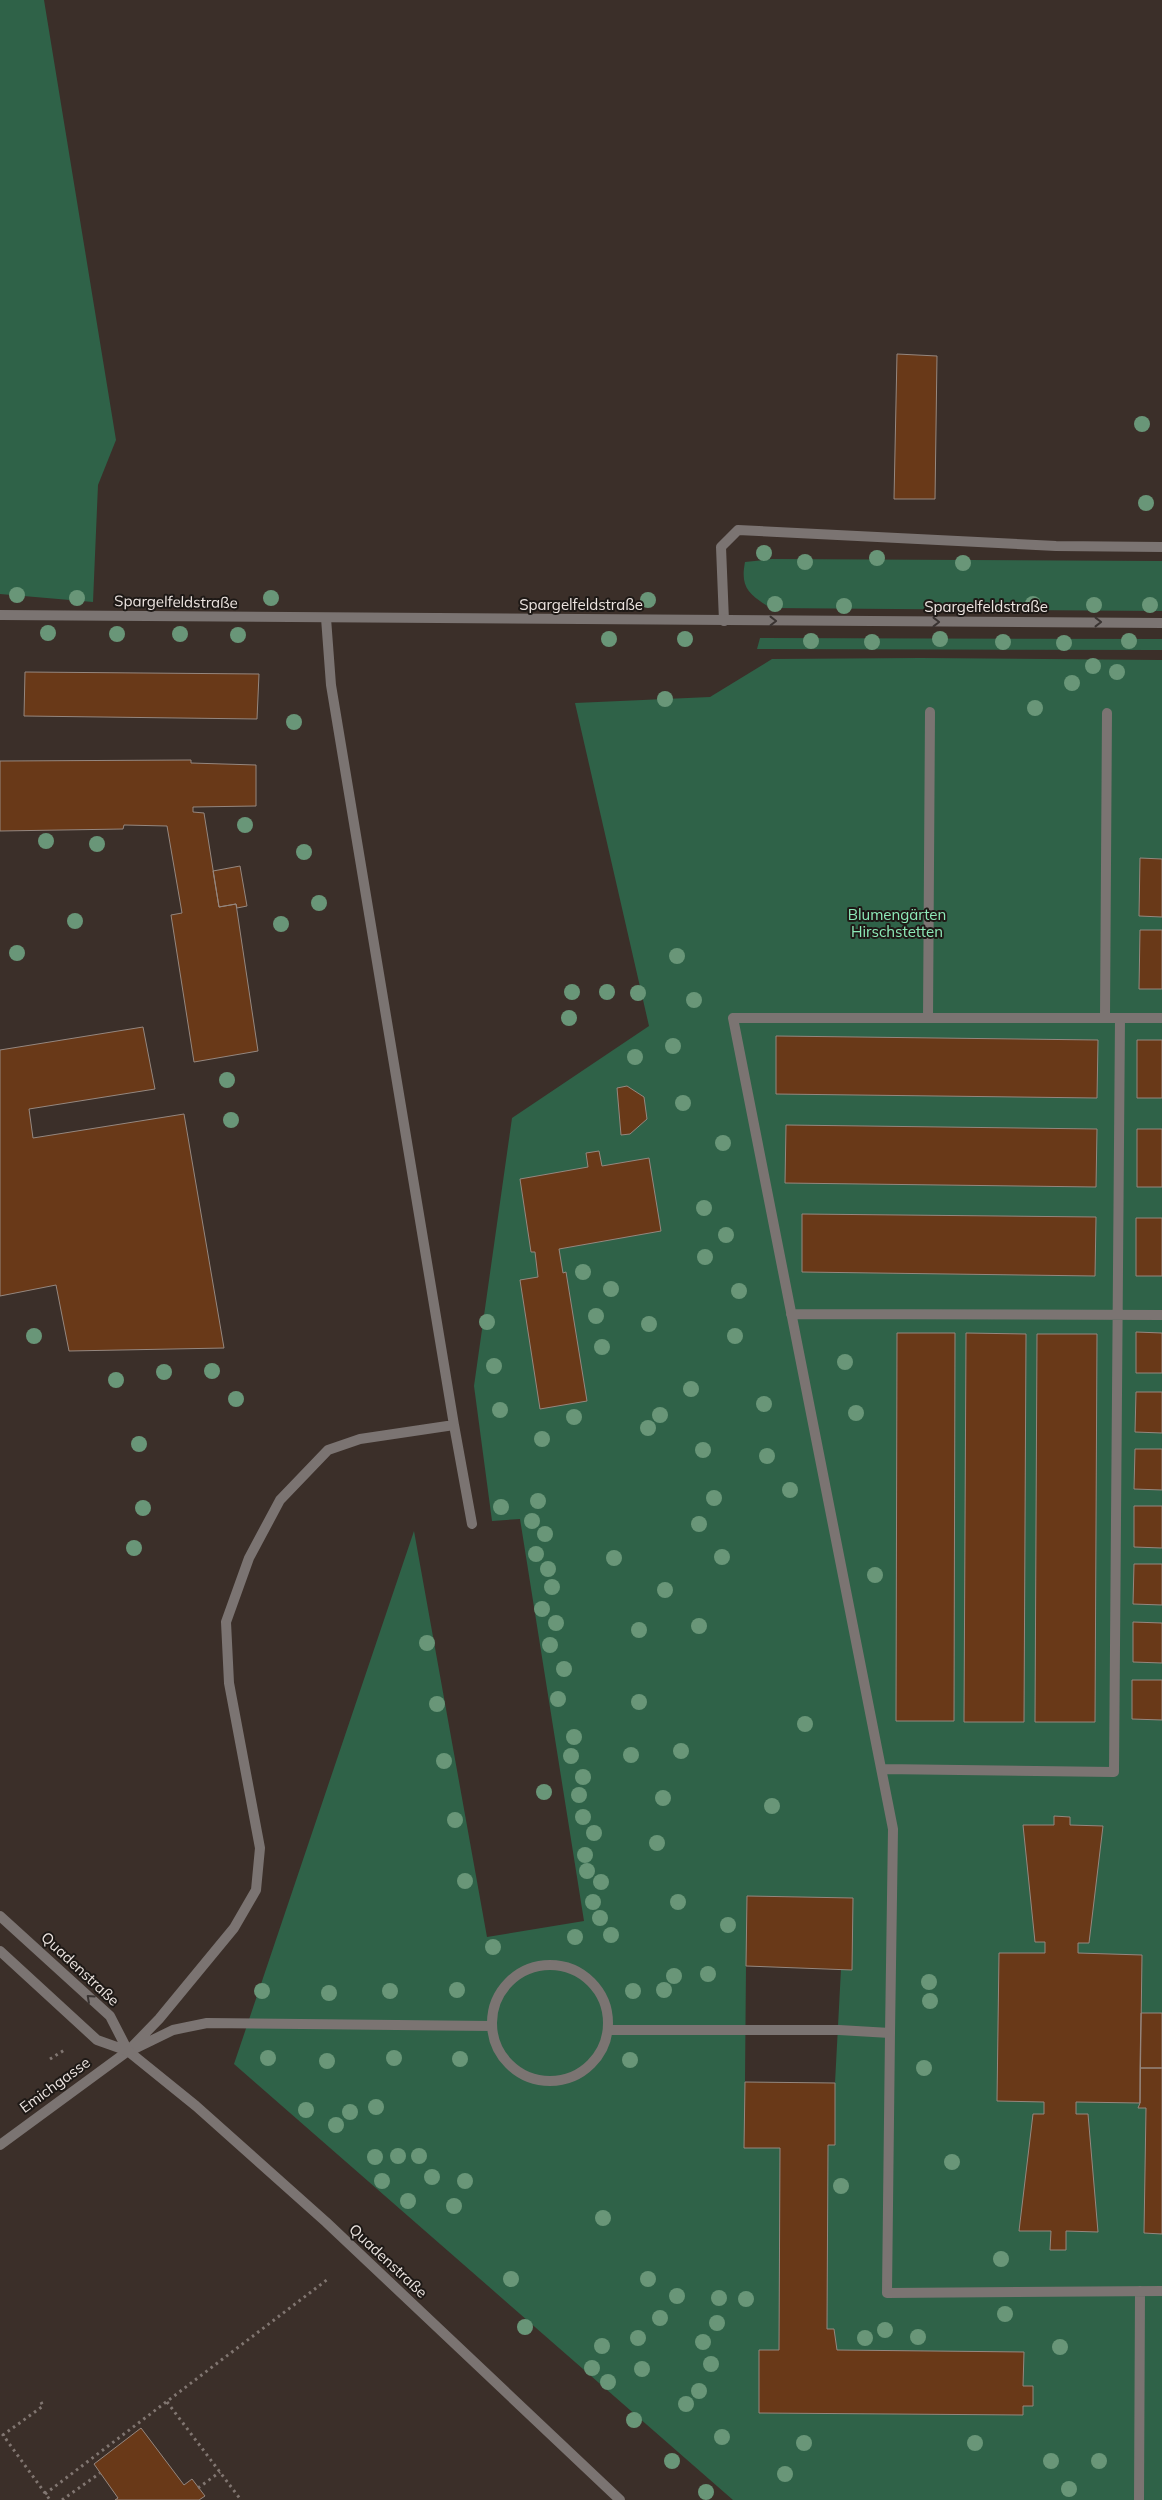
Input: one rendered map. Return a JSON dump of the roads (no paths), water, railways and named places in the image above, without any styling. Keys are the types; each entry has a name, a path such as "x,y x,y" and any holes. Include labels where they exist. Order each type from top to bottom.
{"street":[{"path":"724,621 720,547 738,530 1056,546 1162,547"},
{"name":"Spargelfeldstraße","path":"0,615 1162,623"},
{"path":"326,618 331,685 472,1524"},
{"path":"928,1018 930,712"},
{"path":"1105,1018 1107,713"},
{"path":"1162,1018 734,1018 893,1829 887,2293 1162,2291"},
{"path":"882,1769 1114,1772 1120,1018"},
{"path":"792,1314 1162,1315"},
{"path":"128,2051 160,2018 234,1928 256,1890 260,1848 229,1683 226,1622 249,1558 280,1500 328,1450 360,1439 454,1425"},
{"name":"Quadenstraße","path":"0,1916 110,2016 128,2051"},
{"name":"Quadenstraße","path":"0,1951 97,2040 128,2051 196,2106 326,2222 620,2500"},
{"path":"537,1965 559,1965 580,1972 597,1987 607,2007 608,2030 600,2053 584,2071 560,2081 535,2080 513,2069 497,2050 491,2026 495,2002 508,1981 522,1971 537,1965"},
{"path":"128,2051 173,2030 207,2023 491,2026"},
{"path":"608,2030 839,2030 890,2033"},
{"name":"Emichgasse","path":"0,2145 128,2051"},
{"path":"1139,2500 1140,2291"}],"park label":[{"name":"Blumengärten Hirschstetten","path":"897,924"}]}
